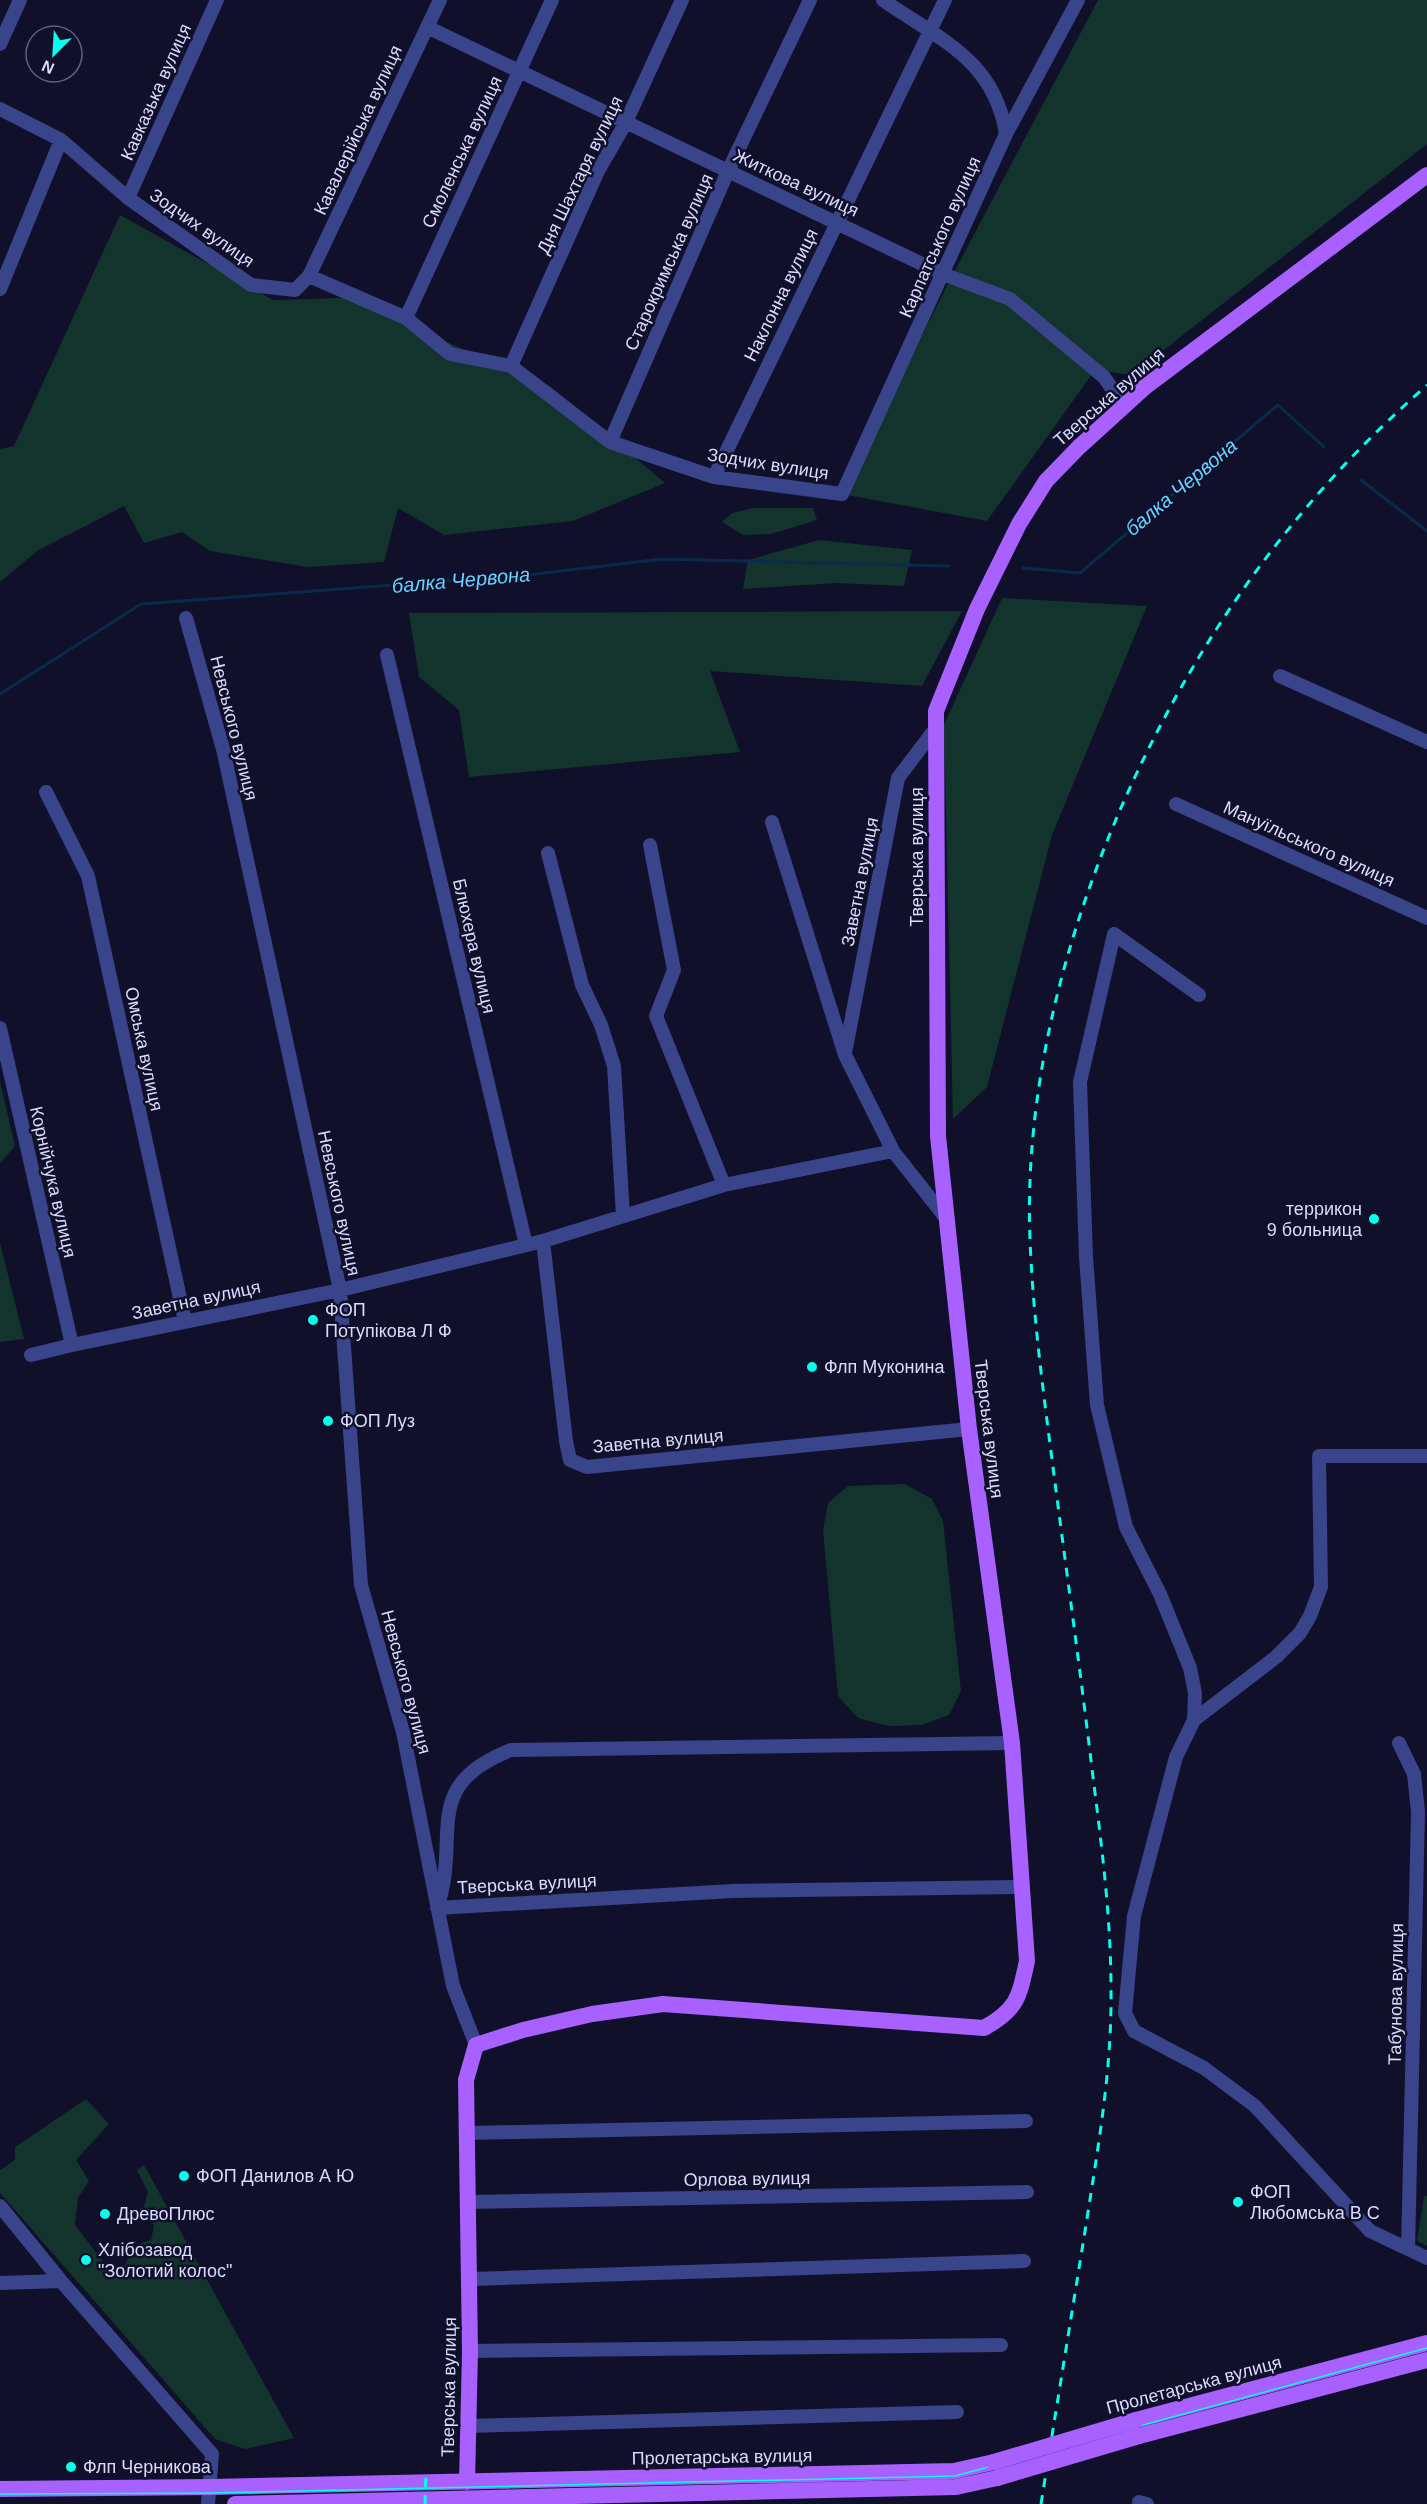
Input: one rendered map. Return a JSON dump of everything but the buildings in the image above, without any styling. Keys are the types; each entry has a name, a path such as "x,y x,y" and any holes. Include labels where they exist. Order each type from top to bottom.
{"main road":[{"name":"Тверська вулиця","path":"467,2482 470,2279 466,2080 476,2045 523,2030 592,2014 663,2004 984,2028 1006,2015 1020,1992 1027,1961 1012,1743 969,1429 938,1136 936,711 976,609 1019,524 1046,481 1154,380 1427,175"},
{"name":"Пролетарська вулиця","path":"235,2504 726,2499 956,2487 995,2470 1427,2343"},
{"name":"Пролетарська вулиця","path":"1138,2428 1427,2360"},
{"name":"Пролетарська вулиця","path":"0,2489 209,2496 467,2482 995,2470"}],"street":[{"path":"0,44 20,0"},
{"name":"Кавказька вулиця","path":"128,198 218,0"},
{"name":"Кавалерійська вулиця","path":"309,276 440,0"},
{"name":"Смоленська вулиця","path":"405,318 552,0"},
{"name":"Дня Шахтаря вулиця","path":"512,366 598,171 626,124 682,0"},
{"name":"Старокримська вулиця","path":"610,442 728,171 810,0"},
{"path":"883,0 973,61 996,97 1006,134"},
{"name":"Наклонна вулиця","path":"714,477 945,0"},
{"name":"Карпатського вулиця","path":"842,494 1006,134 1078,0"},
{"name":"Житкова вулиця","path":"427,27 943,274 1010,299 1104,377 1124,406"},
{"path":"0,109 61,140 128,198"},
{"path":"0,290 61,140"},
{"name":"Зодчих вулиця","path":"128,198 250,285 296,290 309,276 405,318 450,354 512,366 610,442 714,477 842,494"},
{"name":"Невського вулиця","path":"186,618 223,749 340,1290 361,1585 403,1732 453,1986 476,2045"},
{"name":"Блюхера вулиця","path":"387,655 526,1245"},
{"path":"1280,676 1427,742"},
{"name":"Заветна вулиця","path":"845,1055 898,778 936,728"},
{"name":"Омська вулиця","path":"46,792 88,876 185,1321"},
{"name":"Мануїльського вулиця","path":"1176,804 1427,918"},
{"path":"772,822 845,1055 893,1151 945,1217"},
{"path":"650,844 674,970 656,1016 724,1185"},
{"path":"548,853 582,985 601,1025 614,1066 623,1216"},
{"path":"1199,995 1114,934 1080,1082 1086,1257 1097,1404 1126,1527 1160,1594 1190,1668 1195,1693 1194,1720 1176,1757 1134,1916 1125,2013 1134,2031 1204,2068 1255,2106 1370,2231 1427,2258"},
{"name":"Корнійчука вулиця","path":"0,1028 72,1345"},
{"name":"Заветна вулиця","path":"31,1355 340,1290 543,1241 724,1185 893,1151"},
{"name":"Заветна вулиця","path":"543,1241 570,1460 587,1467 969,1429"},
{"path":"1194,1720 1276,1657 1300,1633 1310,1616 1321,1587 1319,1456 1427,1456"},
{"name":"Тверська вулиця","path":"1012,1743 510,1750 474,1768 459,1785 448,1805 444,1889 437,1908 733,1891 1023,1887"},
{"name":"Табунова вулиця","path":"1400,1743 1414,1774 1418,1812 1408,2249"},
{"path":"468,2133 1026,2121"},
{"name":"Орлова вулиця","path":"468,2202 1027,2192"},
{"path":"0,2206 61,2281 212,2454 209,2496"},
{"path":"470,2279 1024,2261"},
{"path":"0,2283 61,2281"},
{"path":"470,2351 1001,2344"},
{"path":"469,2426 957,2412"},
{"path":"725,2476 726,2499"},
{"name":"Тверська вулиця","path":"467,2482 467,2502"}],"green space":[{"path":"1098,0 1427,0 1427,144 1132,375 1095,370 987,521 842,494 951,278"},
{"path":"120,215 273,300 343,298 550,386 665,483 573,521 444,535 398,508 384,562 308,567 210,551 182,532 144,543 124,506 37,551 0,582 0,449 14,446"},
{"path":"754,508 813,508 817,520 771,534 743,535 722,522 732,513"},
{"path":"819,540 912,550 904,586 837,583 743,589 748,560"},
{"path":"1002,598 1147,606 1052,835 987,1087 953,1119 944,725"},
{"path":"962,611 922,686 710,671 740,752 469,777 459,710 419,677 409,613"},
{"path":"0,1082 15,1146 0,1163"},
{"path":"0,1243 24,1339 0,1342"},
{"path":"905,1484 932,1499 943,1521 961,1691 949,1715 922,1725 889,1726 858,1718 838,1696 823,1530 828,1503 848,1486"},
{"path":"86,2099 109,2124 76,2160 89,2181 78,2198 75,2225 114,2276 127,2278 125,2265 135,2245 151,2240 154,2226 144,2207 148,2192 137,2170 144,2165 294,2438 245,2449 215,2439 0,2193 0,2170 15,2160 15,2147"},
{"path":"1424,2196 1427,2196 1427,2246 1417,2241"}],"waterway":[{"name":"балка Червона","path":"1023,568 1080,573 1278,405 1324,447"},
{"name":"балка Червона","path":"1361,480 1427,531"},
{"name":"балка Червона","path":"0,694 141,604 528,575 662,559 949,566"}],"tram line":[{"path":"0,2494 210,2493 955,2476 1427,2348"}],"railway":[{"path":"1041,2504 1099,2137 1107,2079 1111,2020 1108,1910 1103,1857 1043,1387 1031,1269 1032,1144 1046,1047 1069,950 1102,854 1143,761 1190,672 1243,589 1301,514 1362,447 1427,385"},
{"path":"425,2504 426,2472"}],"place":[{"name":"террикон 9 больница","path":"1374,1219"},
{"name":"ФОП Потупікова Л Ф","path":"313,1320"},
{"name":"Флп Муконина","path":"812,1367"},
{"name":"ФОП Луз","path":"328,1421"},
{"name":"ФОП Данилов А Ю","path":"184,2176"},
{"name":"ФОП Любомська В С","path":"1238,2202"},
{"name":"ДревоПлюс","path":"105,2214"},
{"name":"Хлібозавод \"Золотий колос\"","path":"86,2260"},
{"name":"Флп Черникова","path":"71,2467"}]}
